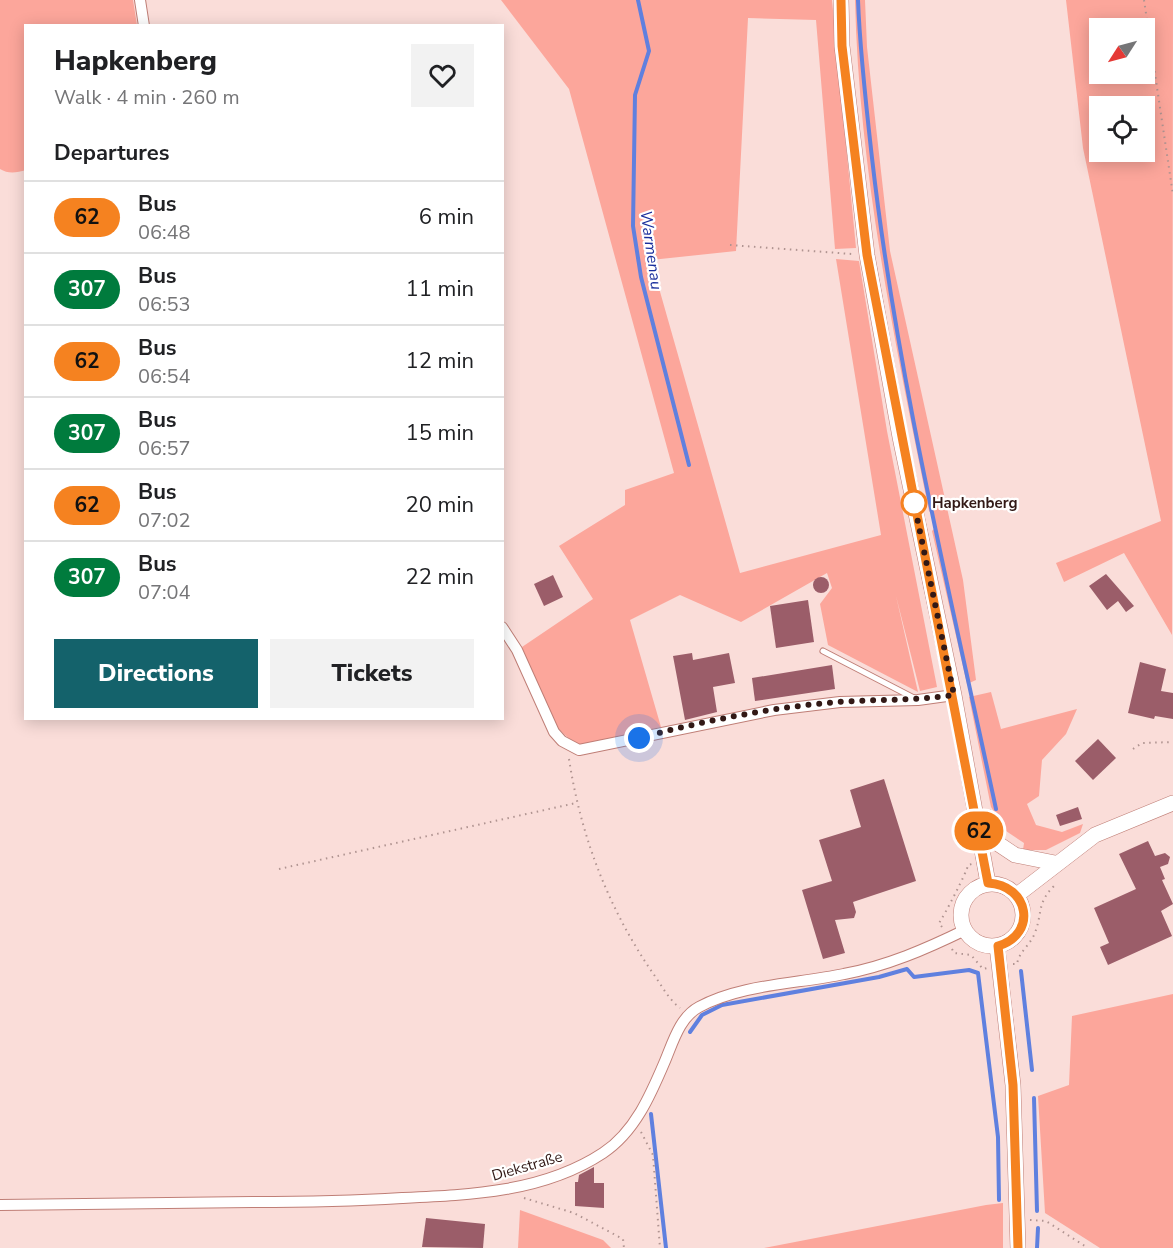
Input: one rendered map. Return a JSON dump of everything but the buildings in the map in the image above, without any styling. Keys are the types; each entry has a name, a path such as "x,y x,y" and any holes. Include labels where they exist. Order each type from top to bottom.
{"main road":[{"path":"841,0 842,46 867,255 900,437 954,695 988,883"},
{"path":"1017,895 1055,863 1095,835 1173,803"},
{"path":"979,831 1015,855 1055,863"},
{"path":"988,883 999,884 1017,895 1023,909 1022,926 1012,939 998,946 978,943 965,930 961,920 964,900 978,886 988,883"},
{"path":"998,946 1013,1085 1019,1218 1018,1248"}],"street":[{"path":"140,0 144,24"},
{"path":"504,630 517,650 554,732 572,748 589,750 774,710 840,702 918,700 954,695"},
{"path":"688,1015 721,996 846,974 889,962 965,930"},
{"name":"Diekstraße","path":"0,1205 334,1202 510,1190 579,1166 605,1152 633,1124 688,1015"}],"lane":[{"path":"823,651 918,700"}],"path":[{"path":"1144,0 1173,195"},
{"path":"730,245 828,254 867,255"},
{"path":"1133,749 1142,742 1173,742"},
{"path":"572,748 569,759 576,803 603,884 630,937 675,1004 688,1015"},
{"path":"279,869 576,803"},
{"path":"1001,966 1017,964 1035,932 1042,898 1060,880"},
{"path":"633,1124 640,1131 653,1155 660,1248"},
{"path":"510,1190 532,1203 574,1213 623,1239 624,1248"},
{"path":"1019,1218 1046,1221 1088,1248"}],"shaded area":[{"path":"0,0 133,0 137,24 24,24 24,170 6,172 0,169"},
{"path":"501,0 832,0 856,248 835,249 816,20 748,18 736,251 651,260 740,573 881,535 836,259 859,261 887,431 937,687 920,691 896,596 918,692 828,645 820,604 832,588 827,573 741,622 680,595 630,620 661,727 581,745 559,729 550,717 522,647 593,599 559,546 625,505 625,490 674,473 569,89"},
{"path":"855,0 865,0 867,47 890,251 963,580 976,680 967,684 932,531 936,527 933,515 929,511 881,257 863,129"},
{"path":"1066,0 1173,0 1172,635 1124,553 1064,582 1056,563 1161,521 1083,148"},
{"path":"991,692 1001,729 1077,709 1066,734 1042,760 1039,796 1027,804 1036,825 1062,832 1083,824 1080,833 1046,850 1023,850 1024,843 1006,831 991,807 969,697"},
{"path":"1173,994 1173,1248 1100,1248 1045,1213 1038,1096 1069,1085 1072,1016"},
{"path":"1003,1203 1003,1248 764,1248 986,1205"},
{"path":"520,1210 603,1240 611,1248 518,1248"}],"waterway":[{"name":"Warmenau","path":"638,0 649,51 635,95 633,226 641,277 689,465"},
{"path":"858,0 872,158 895,322 926,485 996,809"},
{"path":"690,1032 702,1015 722,1005 879,977 907,969 914,977 969,970 978,973 998,1137 999,1200"},
{"path":"1021,971 1032,1070"},
{"path":"1034,1098 1037,1211"},
{"path":"651,1114 666,1248"},
{"path":"1037,1248 1038,1228"}],"bus line":[{"name":"62","path":"841,0 842,46 867,255 900,437 954,695 988,883 1009,888 1017,895 1023,909 1024,918 1018,933 998,946 1013,1085 1018,1248"}],"place":[{"name":"Hapkenberg","path":"914,503"}],"route":[{"path":"639,738 774,710 840,702 918,700 954,695 914,503"}]}
